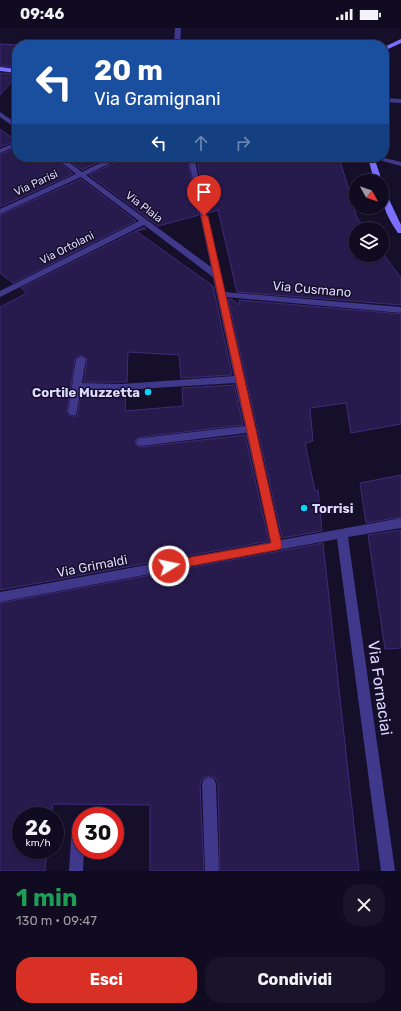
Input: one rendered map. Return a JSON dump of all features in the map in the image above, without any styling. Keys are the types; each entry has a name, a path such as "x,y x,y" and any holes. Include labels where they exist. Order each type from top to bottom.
{"main road":[{"path":"389,47 401,41"},
{"path":"0,69 12,70"},
{"path":"372,162 376,174"},
{"path":"389,209 394,221 401,231"}],"street":[{"path":"177,40 178,28"},
{"path":"389,100 401,101"},
{"path":"0,114 12,123"},
{"path":"0,151 12,146"},
{"path":"389,161 401,164"},
{"name":"Via Plaia","path":"65,162 217,276"},
{"name":"Via Parisi","path":"0,212 108,162"},
{"path":"192,162 277,546"},
{"name":"Via Ortolani","path":"0,294 145,221"},
{"name":"Via Cusmano","path":"221,294 401,310"},
{"path":"73,412 81,359"},
{"path":"77,386 122,388 239,379"},
{"path":"141,442 250,429"},
{"name":"Via Grimaldi","path":"0,597 401,523"},
{"name":"Via Fornaciai","path":"342,534 388,871"},
{"path":"209,784 212,871"},
{"path":"76,871 77,859"}],"building":[{"path":"0,44 12,45 12,67 0,66"},
{"path":"0,73 12,74 12,82 0,95"},
{"path":"0,129 12,138 12,142 0,147"},
{"path":"12,150 12,162 60,162 73,174 0,207 0,154"},
{"path":"71,162 99,162 82,170"},
{"path":"116,162 188,162 199,215 158,226 89,175"},
{"path":"197,162 340,162 349,191 349,214 356,214 360,222 349,222 349,262 389,262 401,278 401,305 237,292 218,210 208,213"},
{"path":"81,179 136,221 13,283 0,273 0,215"},
{"path":"144,227 146,229 136,231 213,286 232,375 181,378 179,355 128,352 127,382 84,382 87,359 80,355 75,359 67,413 70,416 77,416 82,391 126,391 125,411 183,406 182,388 234,385 243,425 141,437 136,439 135,442 137,446 141,447 245,435 269,541 0,590 0,307 27,293 21,288"},
{"path":"228,299 231,299 240,305 239,300 401,314 401,424 351,433 346,403 310,408 313,441 305,443 315,491 318,490 322,531 282,538"},
{"path":"401,475 401,517 366,523 360,483"},
{"path":"401,530 401,648 385,649 368,535"},
{"path":"323,543 359,871 220,871 218,784 215,778 210,776 203,778 200,784 204,871 150,871 150,805 53,804 52,807 12,807 12,859 46,859 45,871 0,871 0,603"}],"place":[{"name":"Cortile Muzzetta","path":"148,392"},
{"name":"Torrisi","path":"304,508"}],"route":[{"path":"169,566 277,546 247,416 204,216"}]}
